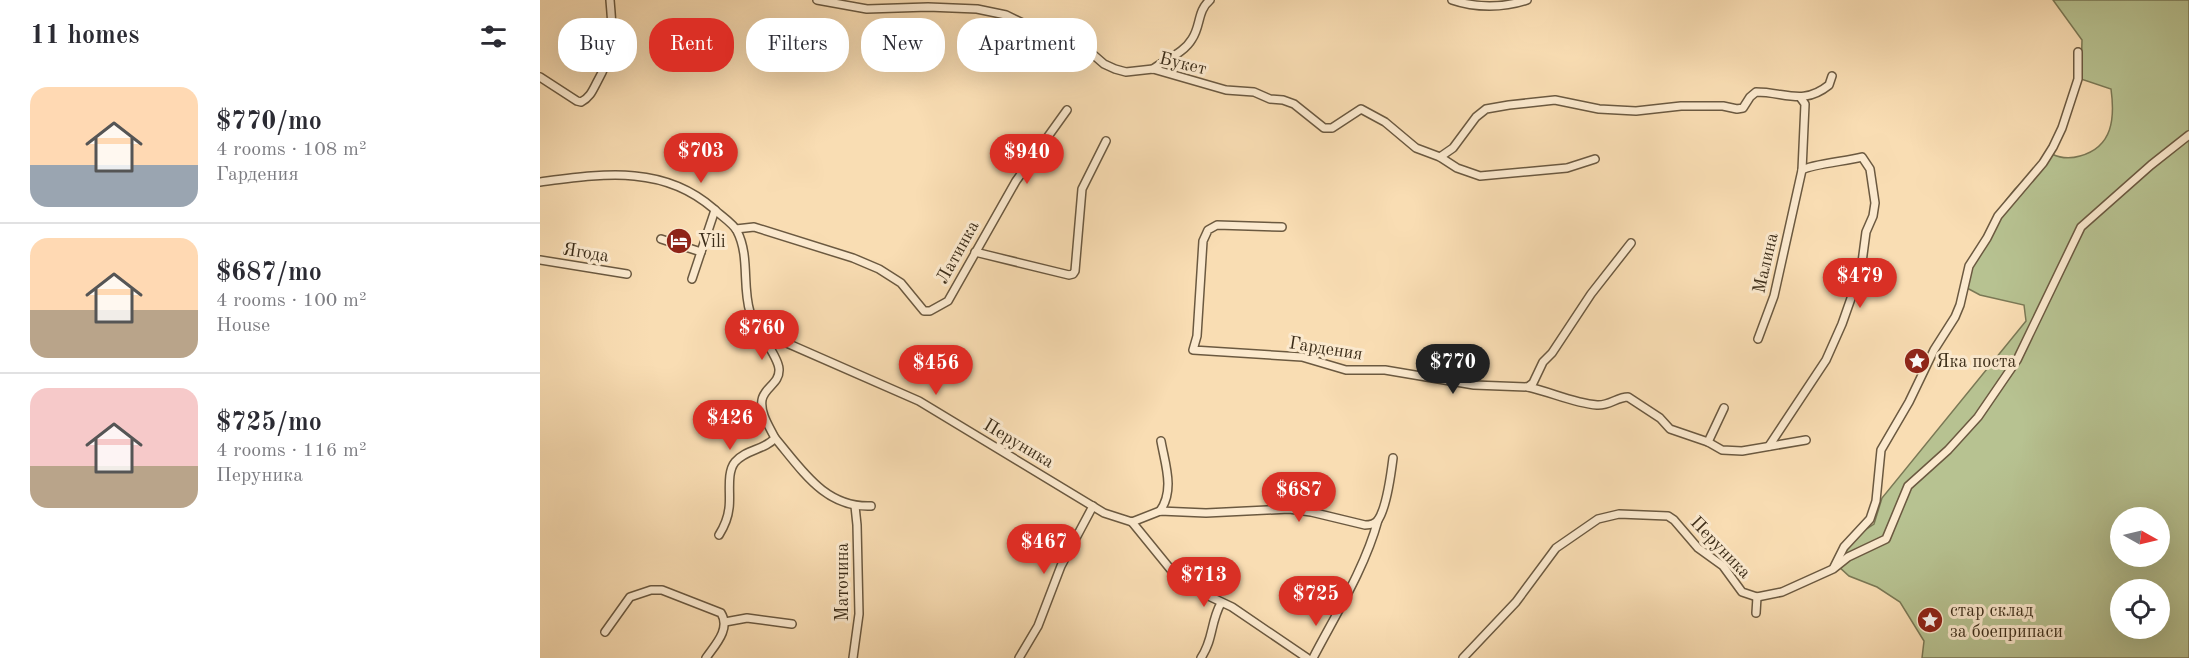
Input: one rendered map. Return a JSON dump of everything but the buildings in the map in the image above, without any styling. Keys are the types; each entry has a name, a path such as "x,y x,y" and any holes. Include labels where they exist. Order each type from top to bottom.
{"street":[{"path":"540,77 577,101 581,102 589,97 611,53 610,0"},
{"name":"Букет","path":"817,0 867,9 928,7 988,10 1006,15 1031,27 1061,33 1104,64 1115,69 1126,72 1153,69 1226,90 1254,92 1270,99 1283,99 1294,104 1324,128 1332,128 1361,109 1385,122 1416,148 1440,158"},
{"path":"1153,69 1191,42 1196,33 1202,8 1210,0"},
{"path":"1452,0 1464,4 1504,6 1527,0"},
{"path":"1833,569 1844,548 1870,519 1876,501 1881,450 1909,402 1934,350 1955,317 1969,266 1998,216 2043,163 2053,147 2062,128 2078,79 2078,52"},
{"path":"1594,159 1567,168 1480,176 1457,168 1440,158 1453,148 1476,117 1486,110 1509,105 1555,100 1599,109 1636,111 1681,106 1723,105 1737,109 1743,108 1756,92 1800,97 1821,91 1829,85 1832,76"},
{"path":"1800,97 1804,104 1802,170"},
{"name":"Латинка","path":"736,229 754,227 853,258 879,269 901,283 924,311 930,311 948,301 1016,180 1066,110"},
{"name":"Перуника","path":"1463,658 1516,602 1556,548 1598,519 1619,514 1662,516 1674,520 1698,548 1723,566 1742,592 1757,597 1782,592 1833,569 1848,557 1886,539 1908,486 1948,450 1978,417 2017,360 2080,226 2189,135"},
{"path":"975,252 1069,275 1073,274 1082,189 1106,141"},
{"path":"1769,446 1827,360 1861,270 1866,232 1873,216 1875,203 1870,170 1862,157 1807,167 1802,170"},
{"name":"Малина","path":"1758,339 1774,296 1802,170"},
{"path":"540,182 608,174 654,179 690,191 736,229 744,255 749,310 757,330 779,369 778,378 764,394 763,415 775,438 822,490 832,498 855,506 871,506"},
{"path":"692,279 715,210"},
{"name":"Гардения","path":"1282,227 1217,225 1208,230 1203,241 1197,336 1193,350 1302,357 1346,370 1384,370 1474,385 1528,387 1598,405 1610,404 1623,397 1628,397 1660,418 1670,429 1708,442"},
{"path":"661,239 701,252"},
{"path":"1528,387 1533,383 1543,362 1552,353 1581,308 1631,243"},
{"name":"Ягода","path":"540,260 627,274"},
{"name":"Перуника","path":"757,330 920,401 1093,507 1131,522"},
{"path":"1724,408 1708,442 1722,450 1732,451 1806,440"},
{"path":"719,535 728,518 730,481 735,462 744,455 769,445 775,438"},
{"path":"1160,511 1168,496 1168,481 1161,441"},
{"path":"1313,658 1375,533 1387,494 1393,458"},
{"name":"Маточина","path":"853,658 859,614 855,506"},
{"path":"1018,658 1038,626 1061,566 1093,507"},
{"path":"1307,658 1232,607 1221,603 1176,576 1131,522 1160,511 1206,513 1289,509 1365,525 1372,525 1378,520"},
{"path":"604,632 630,597 651,590 662,590 721,613 725,622 721,636 706,658"},
{"path":"1756,614 1757,597"},
{"path":"1201,658 1211,640 1213,618 1221,603"},
{"path":"725,622 747,618 792,624"}],"green space":[{"path":"2053,0 2189,0 2189,658 1922,658 1924,641 1900,602 1877,587 1849,576 1837,565 1853,538 1874,524 1882,498 2026,321 2024,305 1980,295 1967,288 1973,262 1984,236 1998,211 2015,189 2052,154 2066,158 2080,156 2091,152 2105,138 2112,121 2111,89 2081,79 2082,40"}],"place":[{"name":"Vili","path":"679,241"},
{"name":"Яка поста","path":"1917,361"},
{"name":"стар склад за боеприпаси","path":"1930,620"}]}
